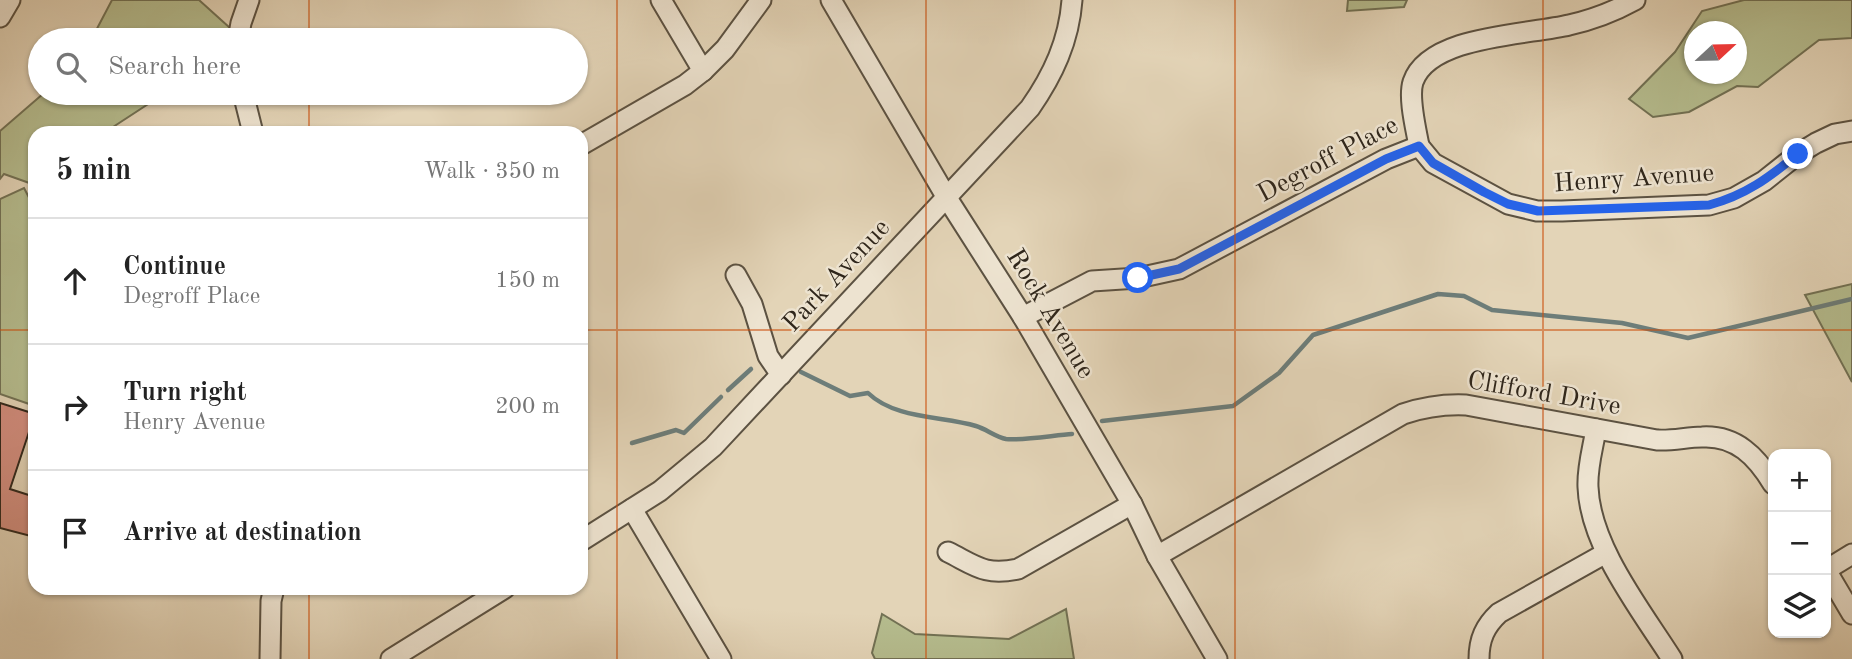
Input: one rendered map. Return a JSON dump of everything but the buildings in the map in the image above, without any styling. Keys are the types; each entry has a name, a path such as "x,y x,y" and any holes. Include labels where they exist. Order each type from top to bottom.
{"street":[{"path":"0,17 10,0"},
{"path":"240,28 249,0"},
{"path":"661,0 703,71"},
{"path":"588,141 685,85 703,71 725,49 761,0"},
{"name":"Rock Avenue","path":"831,0 947,198 1023,317 1132,504 1157,556 1217,659"},
{"name":"Park Avenue","path":"588,537 684,473 713,447 1030,108 1046,86 1066,40 1072,0"},
{"name":"Degroff Place","path":"1023,317 1092,281 1138,278 1179,269 1386,159 1419,146 1411,90 1420,69 1429,60 1462,45 1571,25 1600,8 1634,0"},
{"path":"246,105 251,126"},
{"name":"Henry Avenue","path":"1419,146 1433,163 1508,204 1538,211 1562,211 1709,205 1734,198 1764,181 1816,143 1835,134 1852,131"},
{"path":"736,275 752,304 768,356 781,375"},
{"name":"Clifford Drive","path":"1157,556 1403,414 1423,407 1445,404 1466,405 1657,440 1673,441 1705,436 1721,438 1736,443 1749,452 1761,463 1768,475"},
{"path":"1596,429 1588,486 1595,528 1606,553 1672,659"},
{"path":"948,552 987,572 1002,573 1018,569 1132,504"},
{"path":"632,509 721,659"},
{"path":"1479,659 1483,634 1499,612 1606,553"},
{"path":"1831,567 1852,554"},
{"path":"1829,575 1852,614"},
{"path":"270,659 272,595"},
{"path":"391,659 494,595"}],"green space":[{"path":"112,0 199,0 230,28 97,28"},
{"path":"1348,0 1407,0 1404,7 1347,11"},
{"path":"1744,0 1852,0 1852,38 1819,40 1758,87 1737,86 1689,112 1653,117 1629,99 1675,52 1684,38 1684,84 1747,84 1747,21 1695,21 1702,11"},
{"path":"30,105 147,105 115,126 28,126 28,183 4,174 0,179 0,131"},
{"path":"24,188 28,196 28,404 0,394 0,199"},
{"path":"1852,284 1852,382 1805,295"},
{"path":"1066,609 1074,659 875,659 872,653 882,614 915,634 1009,639"}],"waterway":[{"path":"1102,421 1233,406 1279,373 1313,335 1438,294 1464,296 1492,310 1622,323 1688,338 1852,299"},
{"path":"728,390 751,369"},
{"path":"801,372 850,396 868,393 891,408 976,426 1006,439 1072,434"},
{"path":"632,443 676,430 684,433 721,397"}],"route":[{"path":"1138,278 1179,269 1386,159 1419,146 1433,163 1451,174 1508,204 1538,211 1709,205 1750,190 1798,154"}]}
